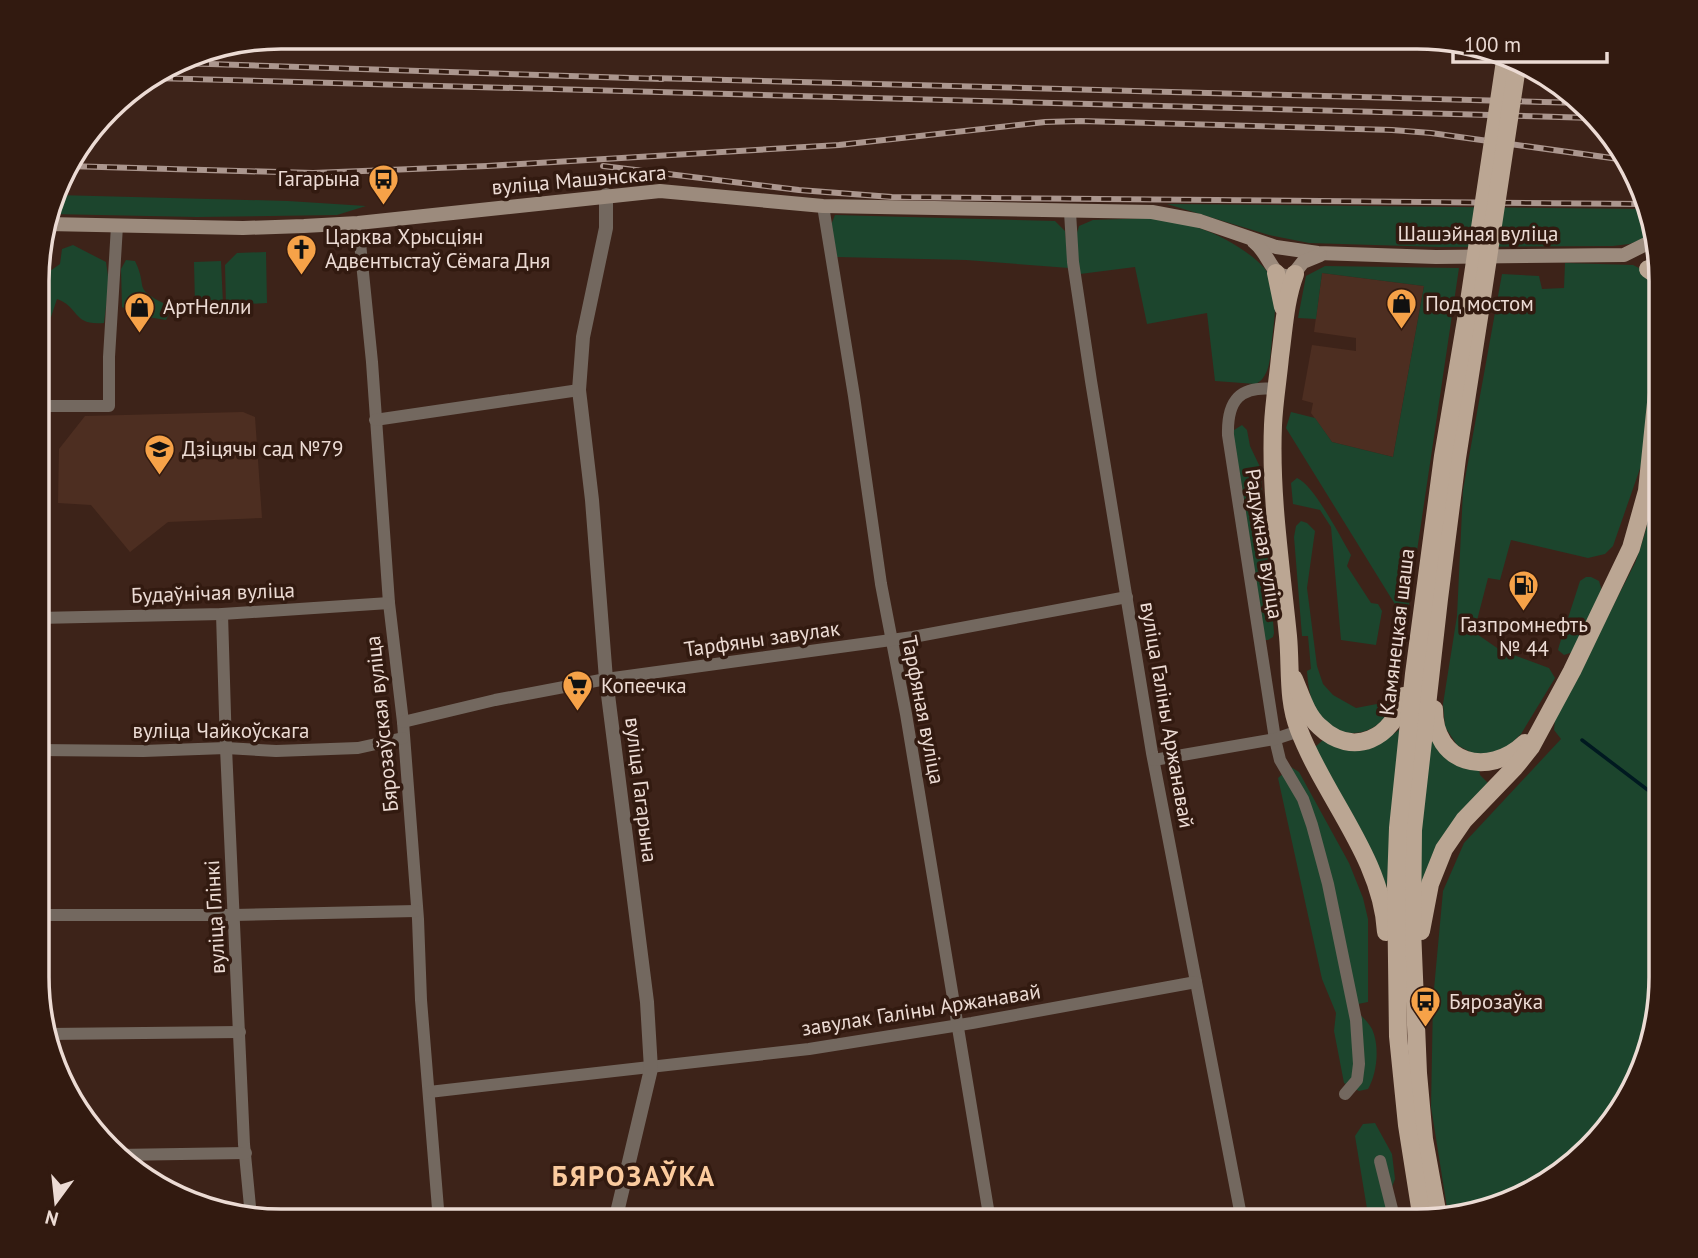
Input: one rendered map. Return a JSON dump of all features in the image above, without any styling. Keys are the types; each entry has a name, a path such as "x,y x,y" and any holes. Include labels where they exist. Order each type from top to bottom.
{"main road":[{"name":"Камянецкая шаша","path":"1420,1209 1407,1125 1398,1036 1398,828 1407,737 1457,458 1504,66"},
{"name":"Камянецкая шаша","path":"1474,309 1515,71"},
{"name":"вуліца Машэнскага","path":"56,224 243,229 358,223 606,195 677,192 823,206 1166,214 1200,221 1289,250 1333,254"},
{"name":"вуліца Машэнскага","path":"1238,234 1258,245 1274,269"},
{"name":"Шашэйная вуліца","path":"1333,254 1436,257 1624,255 1646,244"},
{"path":"1646,246 1637,257 1649,267"},
{"path":"1284,314 1274,269 1274,256 1289,250 1299,258 1298,270 1289,291 1284,314 1273,424 1274,483 1291,670 1291,704 1299,732 1322,781 1364,855 1379,891 1385,919 1391,1009 1398,1036"},
{"path":"1274,269 1287,277 1314,257 1333,254"},
{"path":"1624,255 1649,268"},
{"path":"1413,998 1419,974 1420,936 1426,901 1440,857 1464,820 1521,760 1543,726 1618,576 1636,534 1649,480"},
{"name":"Камянецкая шаша","path":"1432,598 1413,830 1413,998 1424,1139 1437,1208"},
{"path":"1291,670 1305,706 1314,722 1325,732 1350,741 1372,739 1382,734 1401,708 1415,620 1432,598 1442,617 1434,718 1445,744 1470,761 1493,763 1516,752 1543,726"}],"street":[{"name":"вуліца Гагарына","path":"606,195 606,229 583,337 579,390 592,500 606,679 647,1002 651,1069 618,1209"},
{"name":"Тарфяная вуліца","path":"823,206 891,640 908,722 988,1209"},
{"name":"вуліца Галіны Аржанавай","path":"1070,212 1073,262 1154,760 1239,1209"},
{"name":"Бярозаўская вуліца","path":"358,223 388,603 403,722 438,1209"},
{"path":"49,406 109,406 117,226"},
{"name":"Радужная вуліца","path":"1276,389 1259,387 1243,393 1232,406 1228,423 1275,739 1280,760 1303,799 1312,825 1328,884 1356,1020 1359,1065 1357,1080 1345,1094"},
{"path":"375,420 579,390"},
{"name":"Тарфяны завулак","path":"403,722 495,700 606,679 891,640 1127,597"},
{"name":"Будаўнічая вуліца","path":"49,618 222,614 388,603"},
{"name":"вуліца Глінкі","path":"222,614 244,1143 249,1207"},
{"path":"1154,760 1275,739 1299,732"},
{"name":"вуліца Чайкоўскага","path":"49,750 226,748 276,751 358,748 403,738"},
{"path":"49,915 416,911"},
{"name":"завулак Галіны Аржанавай","path":"429,1092 651,1069 809,1049 957,1026 1196,982"},
{"path":"56,1034 240,1031"},
{"path":"132,1155 246,1153"},
{"path":"1380,1161 1392,1209"}],"shaded area":[{"path":"1322,273 1424,286 1393,457 1332,442 1311,413 1313,403 1302,400 1312,345 1356,351 1356,338 1314,332"},
{"name":"Дзіцячы сад №79","path":"243,412 255,417 262,518 168,522 130,552 91,505 58,503 59,449 85,416"}],"green space":[{"path":"66,195 288,201 366,206 337,215 197,217 59,214"},
{"path":"1167,204 1637,209 1645,239 1613,246 1439,247 1309,243 1269,235"},
{"path":"835,215 1055,221 1065,231 1069,268 966,260 837,257 831,225"},
{"path":"1154,218 1196,227 1221,237 1252,256 1268,272 1275,294 1274,325 1267,371 1256,384 1215,381 1207,313 1147,324 1135,267 1080,274 1076,236 1079,226 1093,220"},
{"path":"73,245 106,262 109,283 104,323 86,322 57,299 49,318 50,271 60,264 62,249"},
{"path":"266,252 267,303 226,305 225,265 237,253"},
{"path":"126,260 135,261 145,291 167,305 170,312 166,320 136,315 122,307 121,269"},
{"path":"221,261 223,304 195,305 194,262"},
{"path":"1565,263 1633,265 1649,278 1649,372 1644,457 1613,546 1605,554 1588,558 1511,540 1500,580 1488,578 1474,632 1500,650 1549,668 1555,678 1521,734 1501,753 1474,754 1457,745 1445,727 1443,704 1457,616 1463,490 1502,274 1539,276 1542,289 1564,288"},
{"path":"1325,266 1459,268 1395,699 1381,721 1361,732 1349,733 1327,723 1318,713 1311,698 1307,671 1311,669 1308,636 1302,636 1294,537 1296,526 1301,521 1315,531 1307,588 1317,666 1323,684 1333,695 1356,708 1382,703 1392,687 1401,614 1286,428 1291,412 1315,418 1332,442 1393,457 1424,286 1322,273 1316,319 1298,318 1306,276"},
{"path":"1242,425 1247,430 1250,446 1260,467 1274,633 1268,640 1265,640 1233,440 1234,430"},
{"path":"1297,478 1311,491 1327,513 1351,555 1347,566 1371,603 1378,604 1382,611 1376,645 1341,640 1331,527 1320,510 1293,504 1291,483"},
{"path":"1649,517 1649,992 1641,1037 1618,1093 1581,1141 1558,1161 1520,1185 1492,1197 1447,1207 1431,1107 1433,1000 1443,891 1464,843 1561,739 1554,730 1555,719 1635,563"},
{"path":"1586,577 1599,581 1602,591 1573,652 1564,655 1558,650 1559,646 1580,581"},
{"path":"1401,728 1386,893 1314,748 1324,739 1356,746 1373,745"},
{"path":"1431,736 1479,769 1480,775 1491,786 1418,896 1420,814"},
{"path":"1291,767 1299,772 1349,863 1363,898 1368,919 1368,1002 1358,1004 1358,1012 1372,1029 1377,1051 1374,1076 1368,1089 1359,1091 1344,1083 1334,1031 1336,1013 1322,979 1278,778"},
{"path":"1375,1123 1392,1154 1395,1179 1386,1203 1387,1209 1367,1209 1355,1136 1363,1124"}],"waterway":[{"path":"1582,740 1649,791"}],"railway":[{"path":"200,64 662,79"},
{"path":"168,78 1582,118"},
{"path":"652,78 1564,102"},
{"path":"79,166 313,173 487,166 839,145 1045,122 1081,121 1392,130 1614,158"},
{"path":"603,166 799,190 892,197 1635,204"}],"place":[{"name":"Гагарына","path":"383,206"},
{"name":"Царква Хрысціян Адвентыстаў Сёмага Дня","path":"302,276"},
{"name":"Под мостом","path":"1402,331"},
{"name":"АртНелли","path":"140,334"},
{"name":"Дзіцячы сад №79","path":"159,476"},
{"name":"Газпромнефть № 44","path":"1524,612"},
{"name":"Копеечка","path":"578,713"},
{"name":"Бярозаўка","path":"1426,1029"}],"district":[{"name":"БЯРОЗАЎКА","path":"634,1176"}]}
